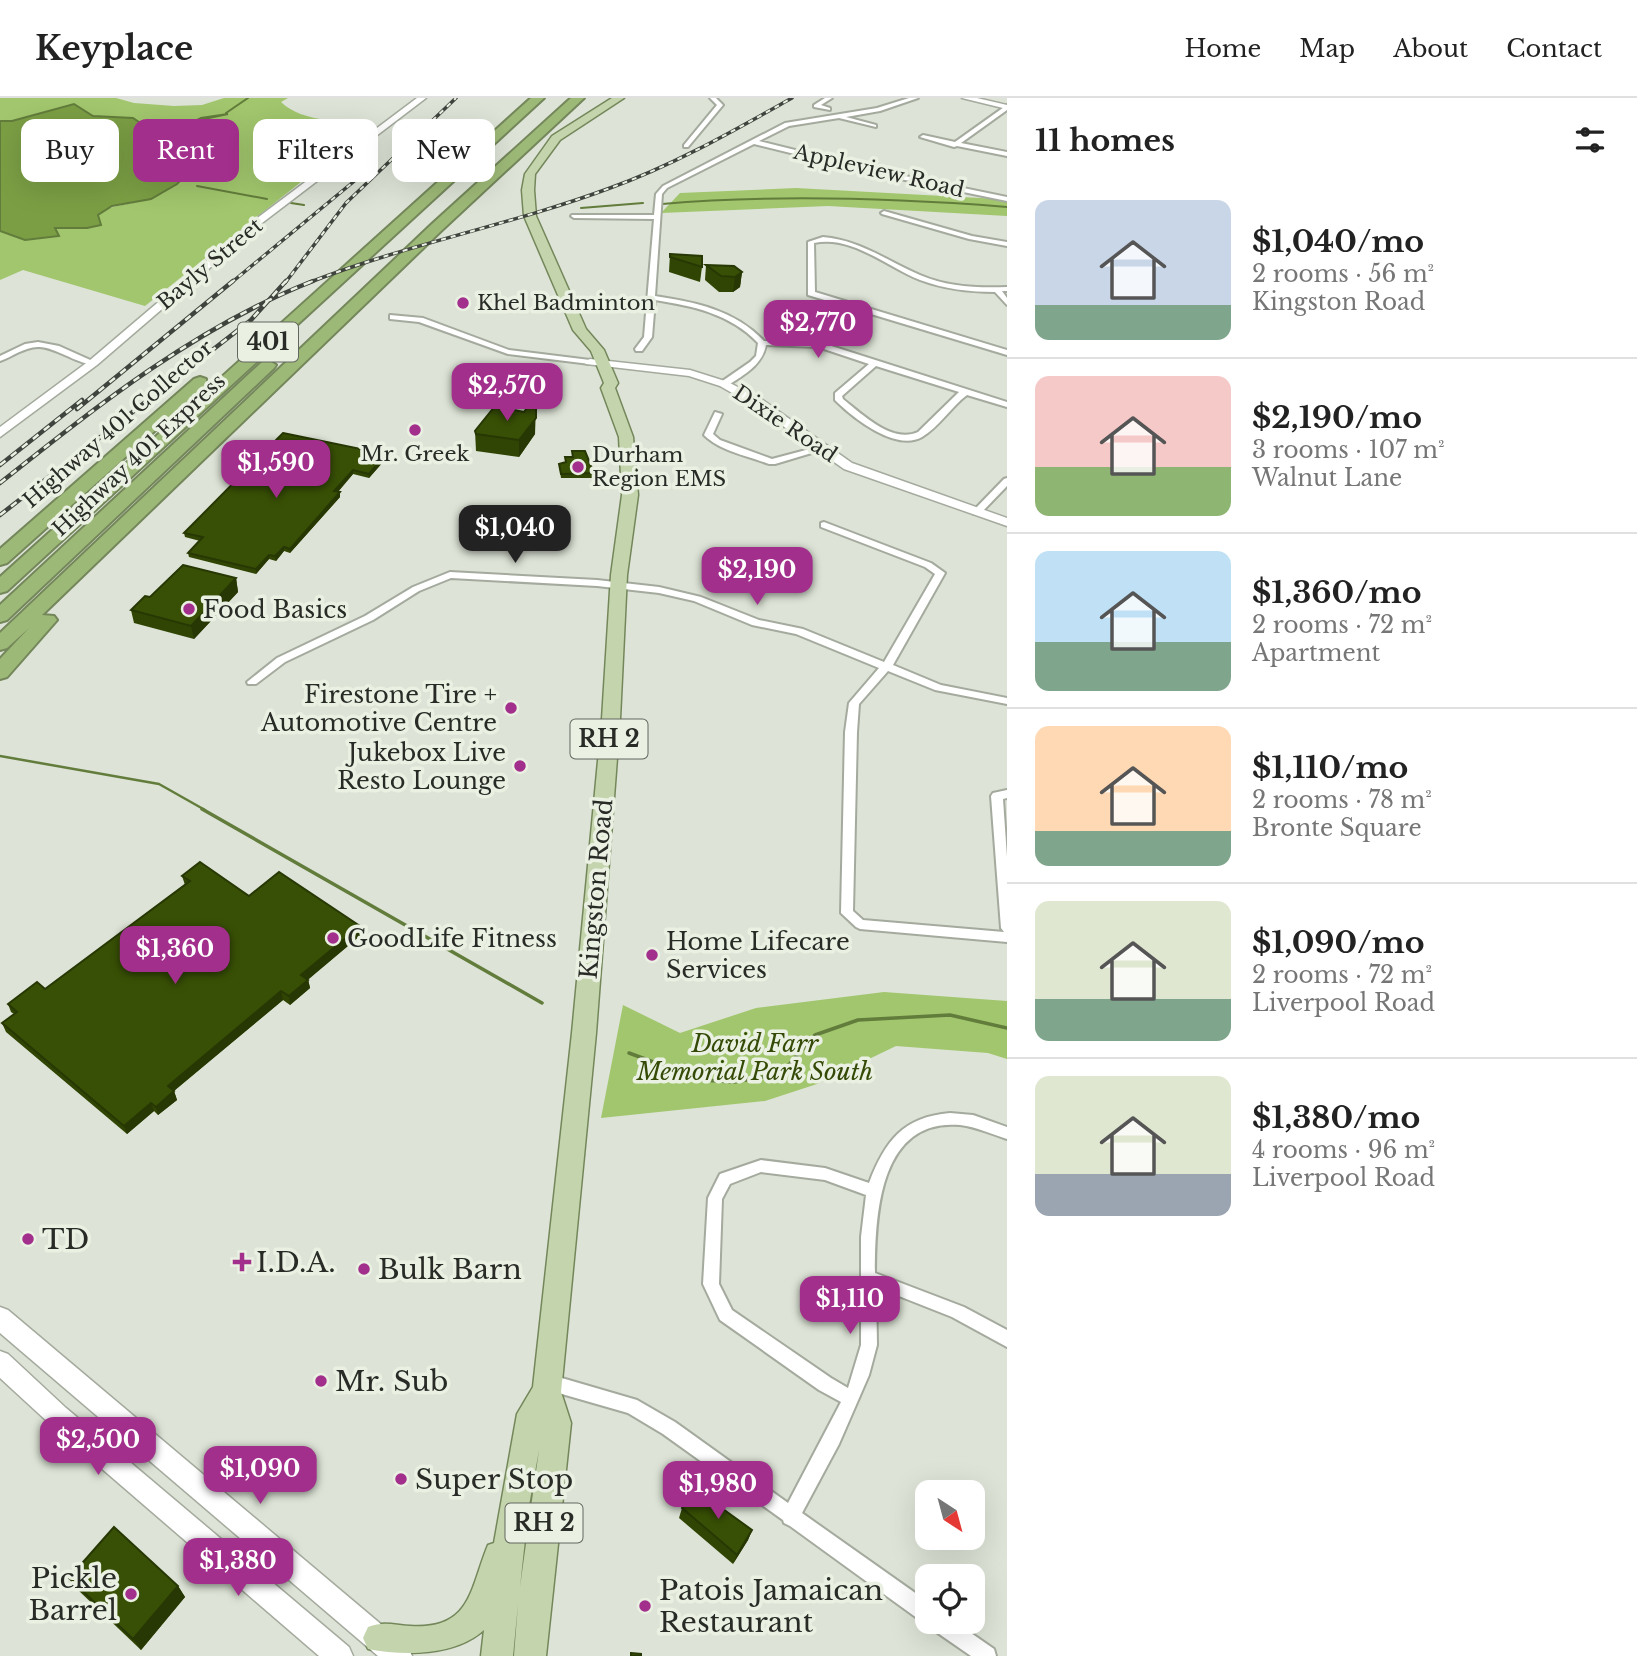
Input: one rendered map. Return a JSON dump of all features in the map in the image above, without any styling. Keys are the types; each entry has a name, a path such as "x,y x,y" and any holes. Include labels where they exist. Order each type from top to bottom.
{"highway":[{"name":"Highway 401 Collector","path":"241,345 515,98"},
{"name":"Highway 401 Express","path":"0,587 538,98"},
{"name":"Highway 401 Express","path":"0,616 555,98"},
{"name":"401","path":"0,644 437,227 578,98"},
{"name":"Highway 401 Collector","path":"0,559 210,373"},
{"path":"0,671 143,509"}],"main road":[{"name":"Bayly Street","path":"0,433 93,363 260,221 422,98"},
{"name":"Kingston Road","path":"530,1656 534,1593 557,1423 548,1387 584,1033 619,587 630,495 626,438 608,388 601,384 597,362 587,335 580,330 530,216 530,174 556,138 619,98"},
{"path":"966,98 1007,107"},
{"name":"Dixie Road","path":"597,362 690,373 724,384 757,402 848,466 889,483 1007,523"},
{"path":"3,1327 112,1410 389,1647 438,1643 461,1629 483,1608 513,1511"},
{"path":"0,1362 58,1416 340,1656"},
{"name":"Kingston Road","path":"497,1656 513,1511 531,1414 548,1387"}],"street":[{"path":"686,146 720,105 713,98"},
{"path":"828,109 816,106 829,98"},
{"path":"639,349 648,337 653,298 656,217 659,194 665,187 787,124 878,110 915,98"},
{"path":"954,145 1007,107"},
{"path":"837,115 874,126"},
{"path":"923,137 1007,154"},
{"name":"Appleview Road","path":"751,141 876,172 1007,199"},
{"path":"884,214 971,238 1007,244"},
{"path":"574,216 656,217"},
{"path":"1007,289 930,281 872,252 829,240 811,242 811,293 1007,353"},
{"path":"997,290 1007,303"},
{"path":"653,298 687,304 733,319 747,326 762,343 819,345 1007,405"},
{"name":"Dixie Road","path":"393,317 420,320 508,352 597,362"},
{"path":"0,359 21,347 40,342 93,363"},
{"path":"724,384 753,364 760,356 762,343"},
{"path":"874,363 838,395 839,400 875,427 896,436 918,437 965,392"},
{"path":"718,414 708,435 717,442 772,462 821,449"},
{"path":"977,512 1007,481"},
{"path":"824,525 928,565 940,573 892,660 854,703 850,732 847,913 860,924 1007,937"},
{"path":"252,682 281,660 369,618 416,589 450,575 659,590 698,599 740,618 799,631 940,688 1007,701"},
{"path":"1007,794 997,796 997,811 1007,928"},
{"path":"790,1517 850,1398 868,1353 868,1277 873,1191 883,1160 900,1135 927,1122 943,1118 982,1122 1007,1133"},
{"path":"850,1398 825,1384 726,1315 711,1284 715,1198 725,1179 761,1167 825,1174 873,1191"},
{"path":"868,1277 958,1312 1007,1339"},
{"path":"548,1387 631,1406 669,1428 915,1605"},
{"path":"956,1634 987,1656"}],"green space":[{"path":"0,98 116,98 134,103 174,106 202,105 224,98 288,98 281,102 290,109 321,119 253,119 253,182 301,182 145,306 23,270 0,280 0,230 25,240 55,228 76,226 92,214 159,195 177,182 239,182 239,119 134,119 93,116 74,104 50,119 21,119 21,138 0,151"},
{"path":"796,188 998,199 1007,202 1007,216 828,206 661,213 680,193"},
{"name":"David Farr Memorial Park South","path":"884,992 1007,1001 1007,1059 988,1053 896,1046 817,1084 765,1101 601,1118 623,1005 680,1033 756,1008"}],"shaded area":[{"path":"74,104 93,116 133,118 133,182 179,182 151,199 112,206 98,215 101,225 55,228 59,236 25,240 0,231 0,121 12,121"}],"building":[{"path":"670,254 702,256 702,267 670,257"},
{"path":"706,265 734,266 742,272 735,277 721,276"},
{"path":"529,405 536,406 536,418 519,440 476,434 475,431 495,406 524,412"},
{"path":"283,433 366,450 363,453 383,457 369,474 353,470 334,491 340,492 290,549 284,547 275,556 269,555 256,569 188,553 203,537 184,533"},
{"name":"Durham Region EMS","path":"572,451 585,451 594,473 561,474 559,464 566,462 565,457 573,457"},
{"path":"183,565 236,578 191,626 131,610 145,596 150,597"},
{"path":"200,862 249,896 279,872 360,926 301,975 308,980 289,996 281,991 168,1086 174,1091 156,1107 151,1103 124,1126 2,1023 17,1012 8,1004 37,982 45,989 190,881 182,876"},
{"path":"693,1491 702,1494 752,1530 737,1555 682,1508"},
{"name":"Pickle Barrel","path":"114,1527 178,1586 133,1639 69,1578"}],"waterway":[{"path":"226,113 248,98"},
{"path":"197,186 267,199"},
{"path":"662,204 834,198 1007,207"},
{"path":"291,203 304,205"},
{"path":"581,208 643,203"},
{"path":"0,756 159,784 205,810"},
{"path":"202,809 542,1003"},
{"path":"629,1053 702,1080 734,1082 781,1074 815,1035 858,1020 950,1015 1007,1028"}],"railway":[{"path":"285,283 346,203 456,98"},
{"path":"311,282 383,257 573,201 634,179 725,135 792,98"},
{"path":"231,283 353,182"},
{"path":"77,409 233,281"},
{"path":"268,301 286,281"},
{"path":"268,301 311,282"},
{"path":"0,483 73,425 149,370 228,321 268,301"},
{"path":"0,515 251,320 268,301"},
{"path":"0,465 82,400"}],"place":[{"name":"Khel Badminton","path":"463,303"},
{"name":"Mr. Greek","path":"415,430"},
{"name":"Durham Region EMS","path":"578,467"},
{"name":"Food Basics","path":"189,609"},
{"name":"Firestone Tire + Automotive Centre","path":"511,708"},
{"name":"Jukebox Live Resto Lounge","path":"520,766"},
{"name":"GoodLife Fitness","path":"333,938"},
{"name":"Home Lifecare Services","path":"652,955"},
{"name":"TD","path":"28,1239"},
{"name":"I.D.A.","path":"242,1262"},
{"name":"Bulk Barn","path":"364,1269"},
{"name":"Mr. Sub","path":"321,1381"},
{"name":"Super Stop","path":"401,1479"},
{"name":"Pickle Barrel","path":"131,1594"},
{"name":"Patois Jamaican Restaurant","path":"645,1606"}]}
